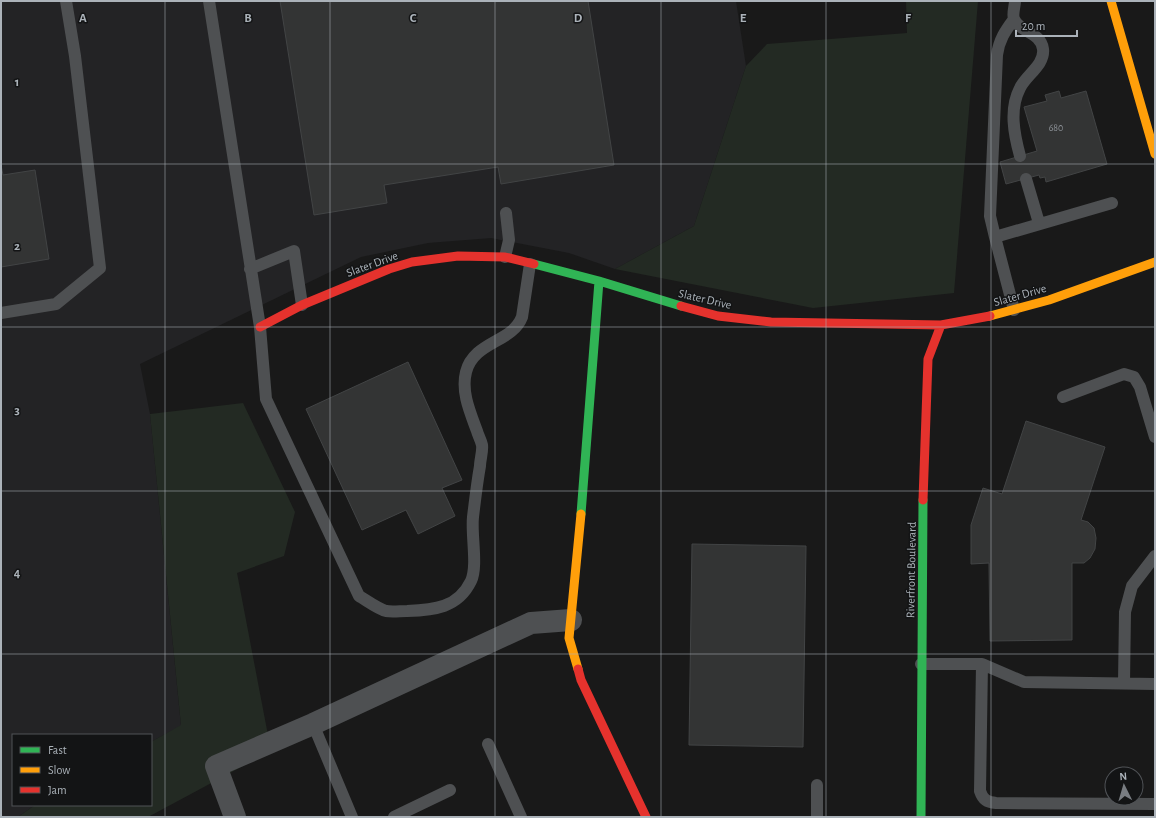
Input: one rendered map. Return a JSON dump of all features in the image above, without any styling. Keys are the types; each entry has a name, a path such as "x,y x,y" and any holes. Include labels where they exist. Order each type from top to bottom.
{"street":[{"path":"1113,3 1155,154"},
{"name":"Slater Drive","path":"260,327 302,305 389,268 412,262 458,256 505,257 599,281 718,316 771,322 830,325 941,325 981,318 1049,300 1155,262"},
{"path":"599,281 576,574 569,638 581,680 646,817"},
{"name":"Riverfront Boulevard","path":"921,817 923,506 928,359 941,325"},
{"path":"235,817 216,766 313,724 531,623 571,620"}],"lane":[{"path":"1,313 56,304 100,268 76,64 66,1"},
{"path":"208,1 260,327 266,399 359,596 385,611 420,610 442,607 454,602 472,580 474,559 473,524 482,445 464,391 466,373 469,362 476,354 516,328 520,322 530,264"},
{"path":"1014,310 990,216 998,45 1002,35 1014,19 1015,1"},
{"path":"1014,19 1019,25 1040,40 1043,51 1040,62 1020,86 1017,95 1014,112 1014,126 1020,156"},
{"path":"1026,179 1039,223"},
{"path":"995,237 1112,203"},
{"path":"505,257 509,240 506,214"},
{"path":"250,269 294,250 302,305"},
{"path":"1063,397 1124,374 1134,377 1140,387 1155,437"},
{"path":"1124,683 1125,612 1132,586 1155,556"},
{"path":"921,664 982,664 1024,682 1155,684"},
{"path":"982,664 980,791 984,799 989,802 996,803 1155,804"},
{"path":"313,724 352,817"},
{"path":"488,744 520,817"},
{"path":"817,785 817,817"},
{"path":"394,817 450,790"}],"shaded area":[{"path":"1,1 736,1 746,66 694,226 615,269 569,253 491,238 428,243 361,257 140,364 150,414 181,726 152,741 152,734 12,734 12,806 34,806 18,817 1,817"},
{"path":"906,1 978,1 954,293 813,308 615,269 694,226 746,66 767,44 907,33"},
{"path":"243,403 295,512 284,556 237,573 271,751 148,817 18,817 34,806 152,806 152,741 181,725 150,414"}],"building":[{"path":"280,1 588,1 614,165 501,184 498,167 384,185 387,203 314,215"},
{"path":"1059,91 1061,98 1086,91 1107,164 1046,182 1045,177 1040,178 1039,175 1006,184 1000,162 1037,151 1024,107 1047,101 1045,95"},
{"path":"1,165 3,175 35,170 49,259 1,267"},
{"path":"408,362 462,480 442,488 455,516 418,534 406,510 362,530 306,409"},
{"path":"1026,421 1105,447 1081,520 1088,522 1094,528 1096,538 1095,549 1090,558 1084,563 1072,563 1072,640 990,641 989,563 971,564 971,525 983,488 1002,494"},
{"path":"692,544 806,546 803,747 689,745"}],"traffic: fast":[{"path":"534,264 599,281 681,306"},
{"path":"581,514 599,281"},
{"path":"921,817 923,500"}],"traffic: slow":[{"path":"1111,1 1155,154"},
{"path":"990,316 1049,300 1155,262"},
{"path":"578,669 569,638 581,514"}],"traffic: jam":[{"path":"260,327 302,305 389,269 412,262 458,256 505,257 534,264"},
{"path":"681,306 718,316 771,322 941,325 990,316"},
{"path":"923,500 928,359 941,325"},
{"path":"578,669 581,680 646,817"}]}
